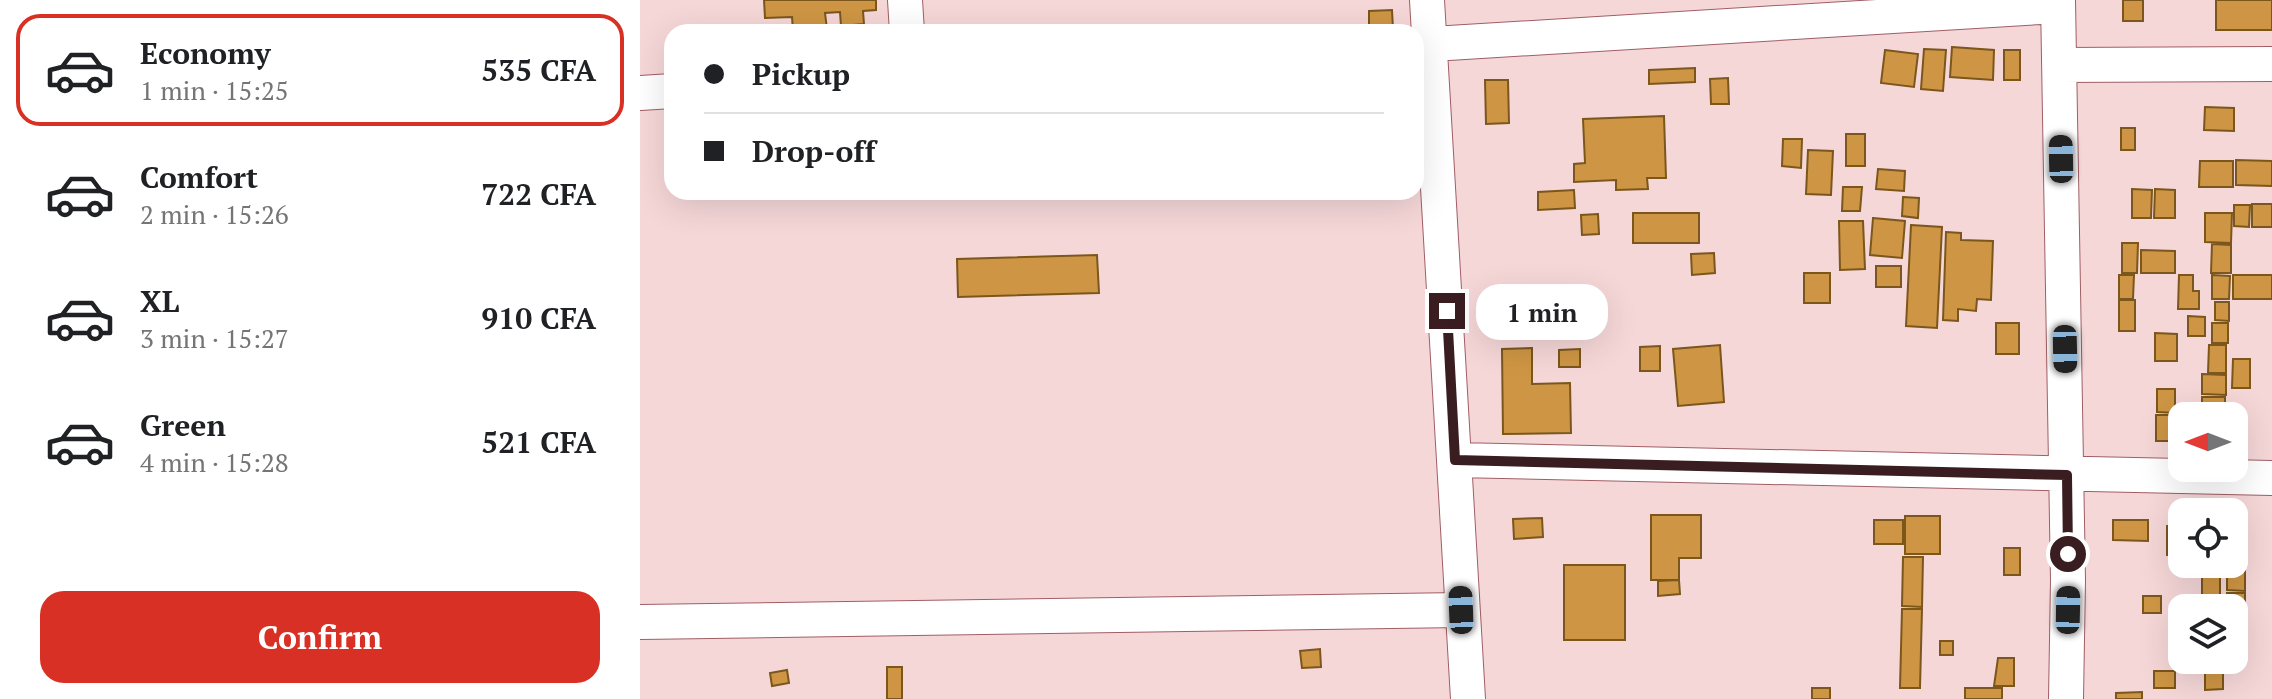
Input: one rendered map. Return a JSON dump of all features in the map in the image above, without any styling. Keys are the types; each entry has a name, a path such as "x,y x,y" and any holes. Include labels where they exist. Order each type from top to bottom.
{"street":[{"path":"905,0 906,24"},
{"path":"1427,0 1424,45 1455,460 1468,699"},
{"path":"1424,45 2058,3 2067,475 2066,699"},
{"path":"2060,65 2272,64"},
{"path":"640,93 664,92"},
{"path":"1455,460 2272,478"},
{"path":"640,622 1461,610"}],"building":[{"path":"764,0 876,0 876,10 863,11 864,24 841,24 840,12 825,13 826,24 792,24 792,17 765,18"},
{"path":"2123,0 2143,0 2143,21 2123,21"},
{"path":"2216,0 2272,0 2272,30 2216,30"},
{"path":"1392,10 1393,24 1369,24 1369,11"},
{"path":"1952,47 1994,50 1993,80 1950,77"},
{"path":"1924,49 1946,50 1943,91 1921,89"},
{"path":"1885,50 1918,54 1914,87 1881,83"},
{"path":"2004,50 2020,50 2020,80 2004,80"},
{"path":"1695,68 1695,82 1649,84 1649,70"},
{"path":"1728,78 1729,104 1711,104 1710,79"},
{"path":"1485,80 1508,80 1509,123 1486,124"},
{"path":"2205,107 2234,108 2234,131 2204,130"},
{"path":"1664,116 1666,178 1647,178 1648,189 1616,190 1616,180 1574,182 1574,164 1585,163 1583,119"},
{"path":"2121,128 2135,128 2135,150 2121,150"},
{"path":"1846,134 1865,134 1865,166 1846,166"},
{"path":"1783,139 1802,139 1801,168 1782,166"},
{"path":"1808,150 1833,151 1831,195 1806,194"},
{"path":"2236,160 2272,161 2272,186 2236,185"},
{"path":"2200,161 2233,161 2233,187 2199,187"},
{"path":"1878,169 1905,171 1904,191 1876,189"},
{"path":"1843,187 1862,187 1860,211 1842,211"},
{"path":"2132,189 2152,190 2151,218 2132,218"},
{"path":"2155,189 2175,190 2175,218 2154,218"},
{"path":"1574,190 1575,208 1538,210 1538,192"},
{"path":"1903,197 1919,198 1918,218 1902,216"},
{"path":"2252,204 2272,204 2272,227 2252,227"},
{"path":"2234,205 2250,205 2249,227 2234,226"},
{"path":"1633,213 1699,213 1699,243 1633,243"},
{"path":"2205,213 2232,213 2231,243 2205,242"},
{"path":"1598,214 1599,234 1582,235 1581,215"},
{"path":"1873,218 1905,221 1902,258 1870,255"},
{"path":"1839,221 1863,221 1865,269 1840,270"},
{"path":"1911,225 1942,227 1937,328 1906,326"},
{"path":"1946,232 1961,233 1961,240 1993,241 1991,300 1977,299 1976,311 1958,309 1958,321 1943,320"},
{"path":"2122,243 2138,243 2137,273 2122,273"},
{"path":"2212,244 2231,245 2231,273 2211,273"},
{"path":"2141,250 2175,251 2175,273 2141,273"},
{"path":"1714,253 1715,273 1692,275 1691,254"},
{"path":"1097,255 1099,293 958,297 957,259"},
{"path":"1876,266 1901,266 1901,287 1876,287"},
{"path":"1804,273 1830,273 1830,303 1804,303"},
{"path":"2119,275 2134,275 2133,299 2119,299"},
{"path":"2179,275 2193,275 2193,291 2199,291 2199,309 2178,309"},
{"path":"2212,275 2230,276 2229,299 2212,299"},
{"path":"2233,275 2272,275 2272,299 2233,299"},
{"path":"2119,300 2135,300 2135,331 2119,331"},
{"path":"2215,302 2229,302 2229,321 2215,320"},
{"path":"2188,316 2205,317 2205,336 2188,336"},
{"path":"1996,323 2019,323 2019,354 1996,354"},
{"path":"2212,323 2228,323 2228,343 2212,343"},
{"path":"2155,333 2177,334 2177,361 2155,361"},
{"path":"1720,345 1724,402 1678,406 1673,349"},
{"path":"2209,345 2226,345 2226,373 2208,373"},
{"path":"1660,346 1660,371 1640,371 1640,347"},
{"path":"1532,348 1532,384 1570,383 1571,433 1503,434 1502,349"},
{"path":"1580,349 1580,367 1559,367 1559,350"},
{"path":"2233,359 2250,359 2250,388 2232,388"},
{"path":"2202,374 2226,375 2226,395 2202,394"},
{"path":"2157,389 2175,389 2175,402 2168,402 2168,413 2157,412"},
{"path":"2202,397 2225,397 2225,402 2202,402"},
{"path":"2156,415 2168,415 2168,441 2156,441"},
{"path":"1651,515 1701,515 1701,558 1679,558 1679,580 1651,580"},
{"path":"1905,516 1940,516 1940,554 1905,554"},
{"path":"1542,518 1543,537 1514,539 1513,519"},
{"path":"1874,520 1903,520 1903,544 1874,544"},
{"path":"2113,520 2148,520 2148,541 2113,540"},
{"path":"2004,548 2020,548 2020,575 2004,575"},
{"path":"1903,557 1923,557 1922,607 1902,606"},
{"path":"1564,565 1625,565 1625,640 1564,640"},
{"path":"2202,578 2220,578 2220,594 2202,594"},
{"path":"2227,578 2245,578 2245,591 2227,590"},
{"path":"1679,580 1680,594 1658,596 1658,581"},
{"path":"2143,596 2161,596 2161,613 2143,613"},
{"path":"1902,609 1922,609 1920,688 1900,688"},
{"path":"1940,641 1953,641 1953,655 1940,655"},
{"path":"1320,649 1321,667 1302,668 1300,651"},
{"path":"1998,658 2014,658 2014,686 1994,686"},
{"path":"887,667 902,667 902,699 887,699"},
{"path":"787,670 789,683 772,686 770,673"},
{"path":"2154,671 2175,674 2175,688 2154,688"},
{"path":"2205,674 2223,674 2223,689 2205,690"},
{"path":"1812,688 1830,688 1830,699 1812,699"},
{"path":"1965,688 2002,688 2002,699 1965,699"},
{"path":"2142,692 2142,699 2116,699 2116,693"}],"route":[{"path":"1447,311 1455,460 2067,475 2068,554"}]}
